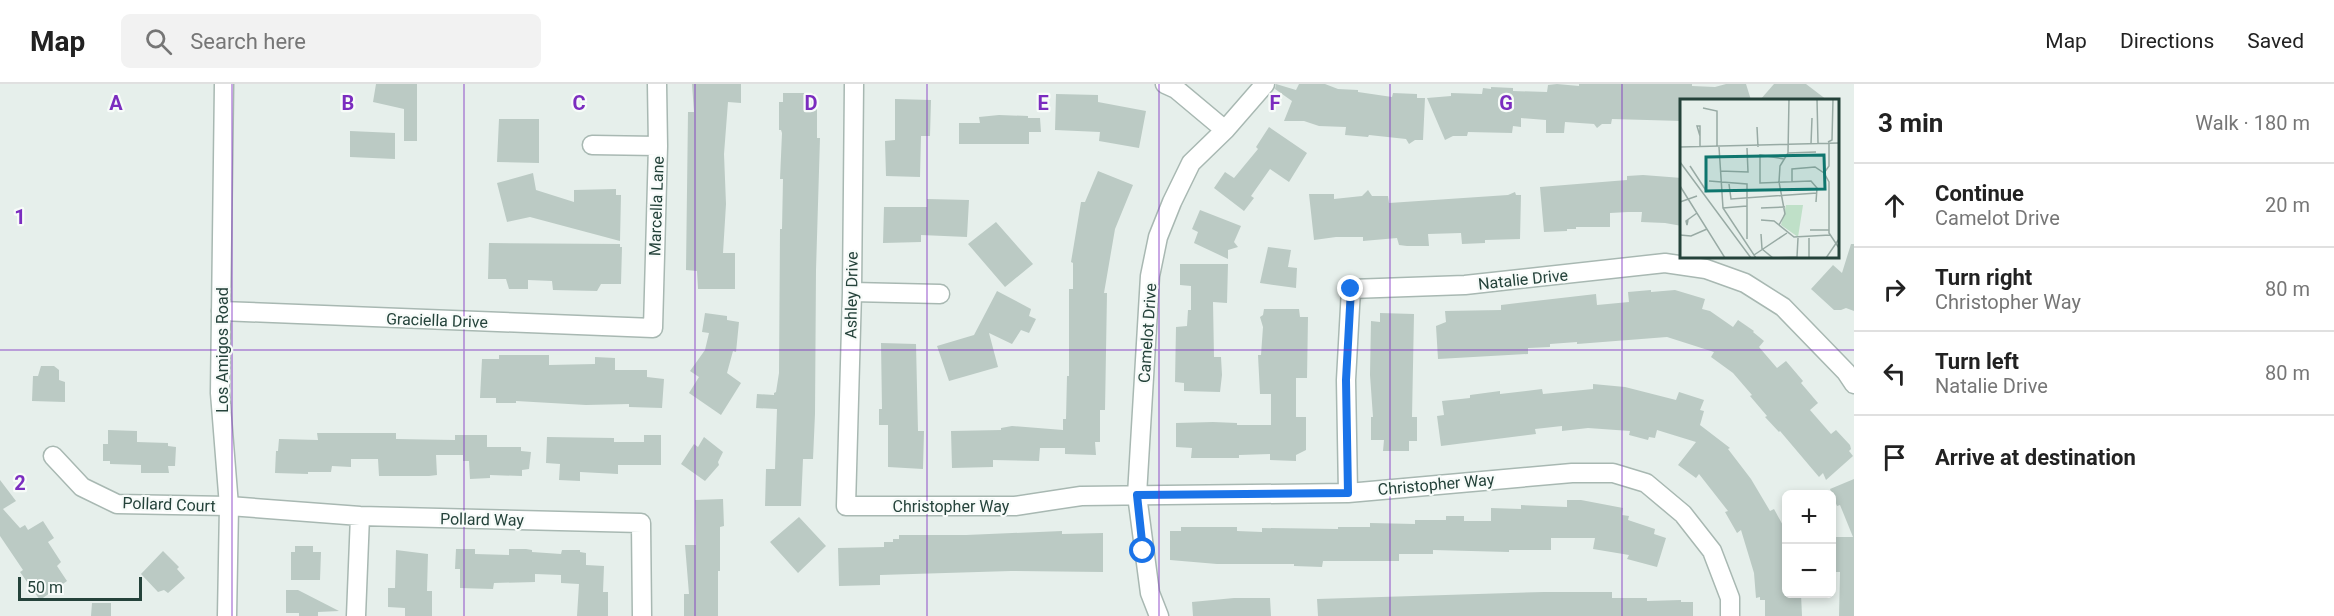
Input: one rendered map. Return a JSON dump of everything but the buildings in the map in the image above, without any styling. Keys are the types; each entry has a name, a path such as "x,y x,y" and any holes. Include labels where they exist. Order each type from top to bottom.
{"street":[{"name":"Los Amigos Road","path":"224,84 220,393 229,506 227,616"},
{"name":"Marcella Lane","path":"653,328 658,146 657,84"},
{"name":"Ashley Drive","path":"846,506 852,292 854,84"},
{"path":"1166,84 1176,89 1225,130"},
{"name":"Camelot Drive","path":"1159,616 1150,593 1137,495 1150,276 1158,237 1191,163 1225,130 1265,84"},
{"path":"592,144 658,146"},
{"name":"Natalie Drive","path":"1348,493 1346,380 1351,289 1465,285 1665,263 1706,269 1745,282 1784,307 1851,373"},
{"path":"852,292 940,294"},
{"name":"Graciella Drive","path":"221,311 653,328"},
{"name":"Pollard Court","path":"53,456 82,487 117,504 229,506"},
{"name":"Christopher Way","path":"846,506 1016,506 1081,496 1348,493 1572,473 1613,473 1646,483 1683,514 1712,551 1730,598 1730,616"},
{"name":"Pollard Way","path":"229,506 360,516 641,522 642,616"},
{"path":"356,616 360,516"}],"route":[{"path":"1143,551 1137,495 1348,493 1346,380 1351,289"}]}
